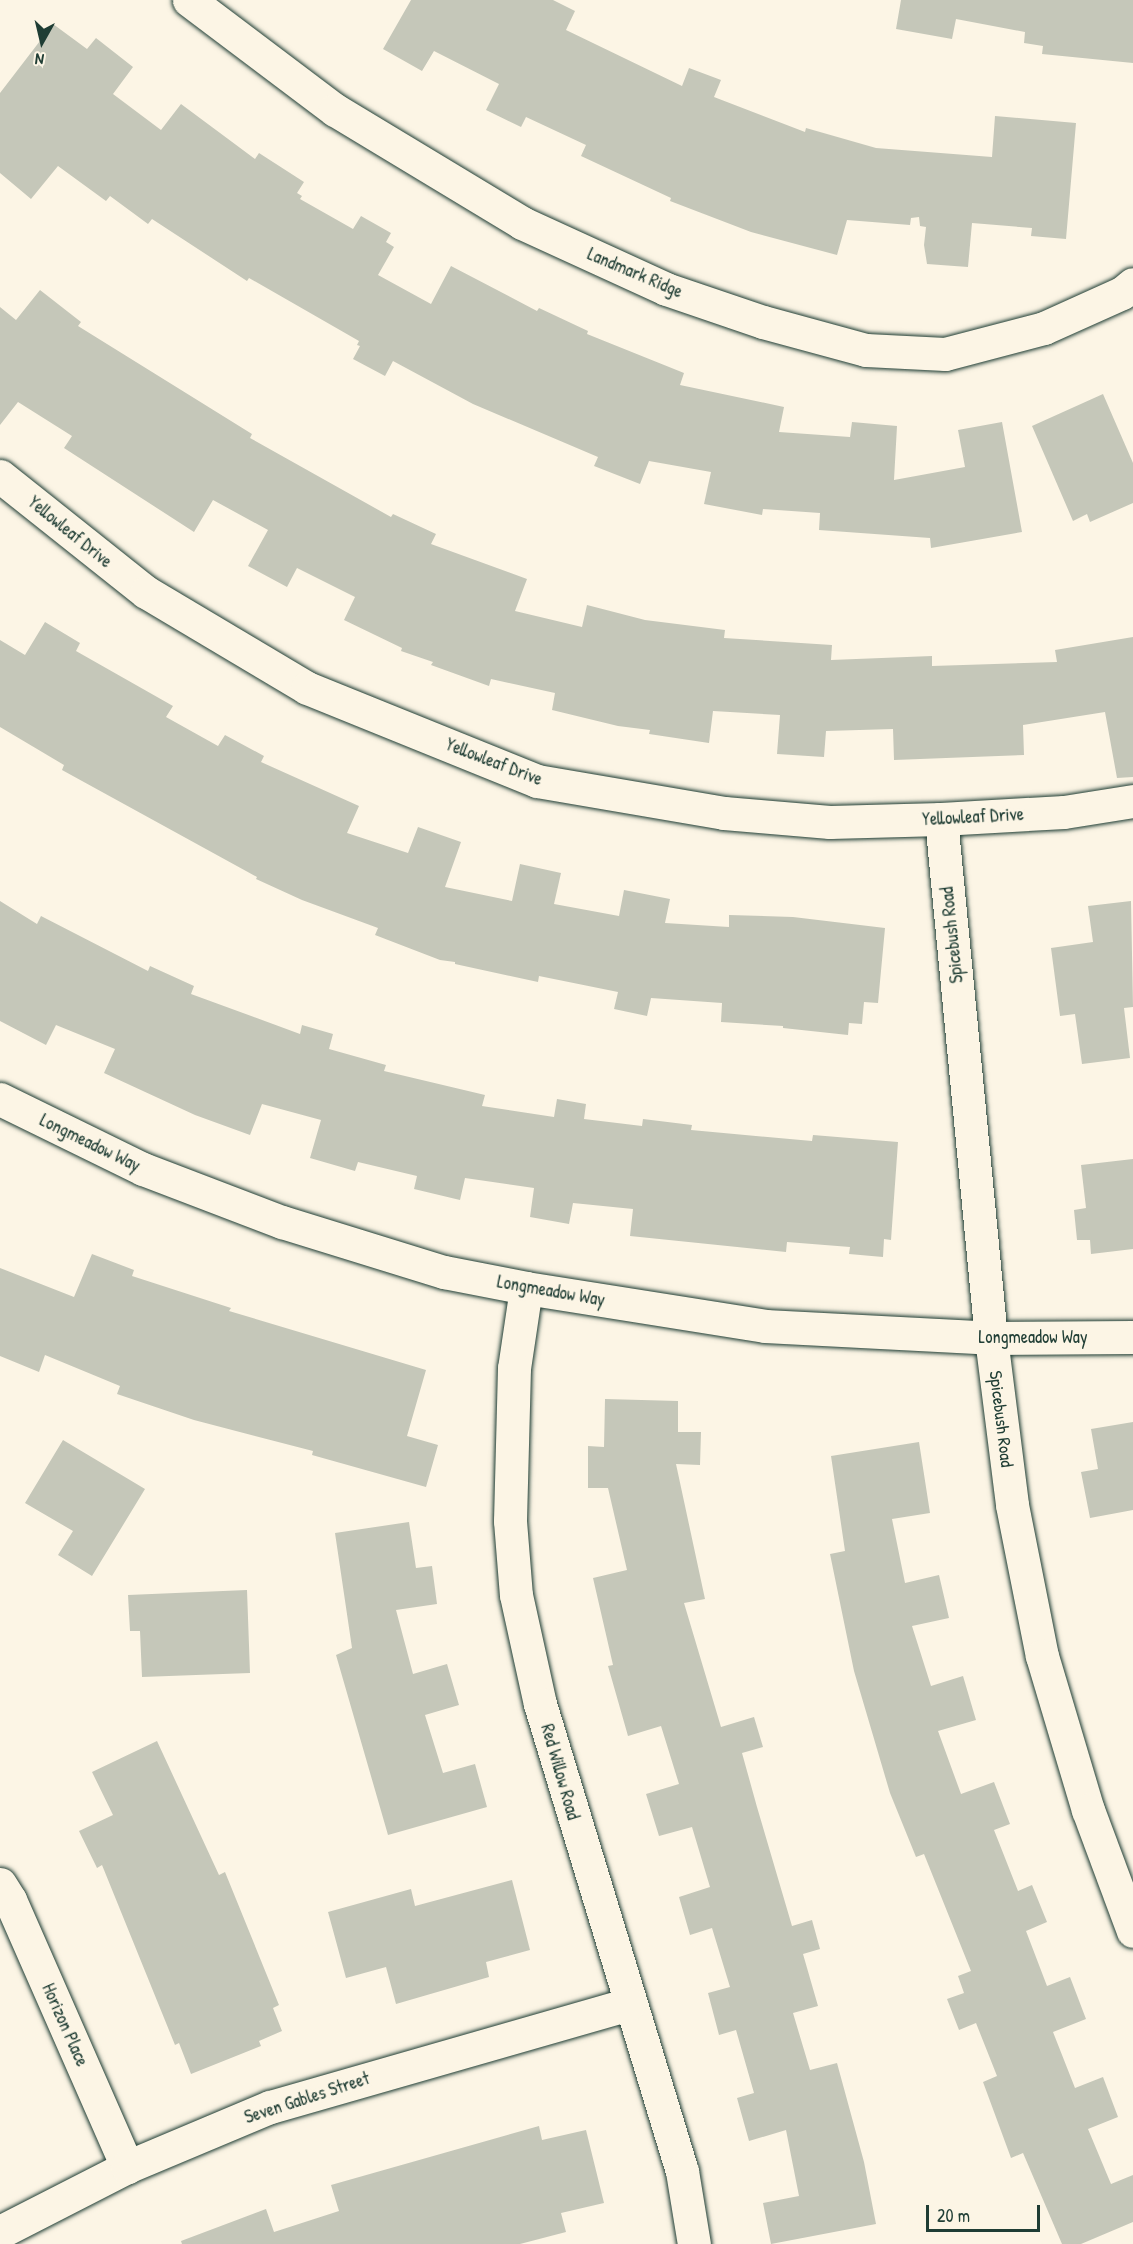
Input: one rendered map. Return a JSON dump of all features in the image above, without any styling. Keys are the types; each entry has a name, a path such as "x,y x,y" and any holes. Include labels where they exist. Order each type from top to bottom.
{"street":[{"name":"Landmark Ridge","path":"189,0 335,110 522,223 666,289 763,322 866,350 945,354 1044,328 1122,293 1133,284"},
{"name":"Yellowleaf Drive","path":"0,476 146,592 307,688 537,781 724,813 830,822 1064,812 1133,801"},
{"name":"Spicebush Road","path":"940,819 991,1338 1012,1505 1042,1656 1088,1810 1133,1930"},
{"name":"Longmeadow Way","path":"0,1100 143,1169 282,1222 444,1272 526,1288 765,1326 991,1338 1133,1336"},
{"name":"Red Willow Road","path":"526,1288 514,1368 510,1521 516,1595 540,1704 629,2004 682,2172 694,2244"},
{"name":"Horizon Place","path":"0,1884 10,1900 127,2167"},
{"name":"Seven Gables Street","path":"0,2232 127,2167 270,2107 629,2004"}],"building":[{"path":"411,0 553,0 575,11 566,30 682,86 689,68 721,80 714,97 805,132 806,128 876,148 992,157 995,116 1076,123 1066,239 1031,236 1032,228 972,223 968,267 927,264 924,245 926,227 920,226 919,217 911,218 910,225 847,220 837,255 751,232 670,201 671,198 581,156 586,145 526,117 521,127 486,110 499,84 434,51 422,71 383,49"},
{"path":"901,0 1133,0 1133,63 1042,54 1043,46 1024,43 1025,32 956,19 952,39 896,29"},
{"path":"53,24 87,49 96,38 133,67 113,94 161,130 181,104 255,159 259,153 304,182 297,193 302,196 300,199 353,229 361,216 391,233 386,242 394,247 378,275 431,304 451,266 537,311 539,308 588,331 587,334 684,373 680,385 784,407 779,432 850,437 852,422 897,426 894,480 965,467 958,430 1002,422 1022,532 931,548 930,538 819,530 820,513 763,509 762,515 704,504 711,472 649,461 640,484 594,466 598,457 473,404 393,361 385,376 353,359 360,346 357,345 359,341 249,278 247,281 152,219 148,224 110,196 106,201 58,166 31,199 0,173 0,93"},
{"path":"40,290 81,322 78,326 252,434 250,438 391,517 393,514 436,534 431,544 527,579 515,611 582,627 587,605 645,620 725,630 724,638 832,645 831,660 932,656 932,666 1057,662 1055,650 1133,637 1133,777 1117,778 1105,712 1023,725 1024,755 894,760 893,729 826,731 824,757 777,754 780,715 713,711 709,743 649,734 650,730 618,726 552,710 555,693 491,679 489,686 431,665 433,662 401,651 402,648 344,620 355,597 297,568 287,587 248,566 268,530 213,500 194,532 64,448 72,436 18,402 0,425 0,307 16,320"},
{"path":"1103,394 1133,463 1133,503 1090,522 1087,514 1073,521 1032,426"},
{"path":"45,622 80,643 76,651 173,706 166,717 218,746 225,735 264,756 261,762 359,806 347,833 408,853 418,827 461,842 445,887 512,901 520,864 561,873 554,904 619,916 624,890 670,899 665,923 729,927 729,915 793,917 885,928 878,1003 864,1002 862,1024 849,1023 848,1035 783,1028 783,1026 721,1022 722,1003 651,998 647,1016 614,1009 618,992 539,976 538,982 455,964 455,962 440,960 375,935 378,928 302,900 256,879 257,877 62,770 64,765 0,727 0,640 25,655"},
{"path":"0,901 37,924 41,916 148,971 150,966 194,986 191,994 300,1034 302,1025 333,1034 329,1049 386,1065 384,1071 485,1095 482,1106 554,1117 557,1099 586,1104 584,1119 642,1126 643,1119 692,1125 691,1130 812,1141 813,1135 898,1142 891,1240 884,1239 883,1257 849,1254 850,1247 787,1242 786,1252 630,1236 633,1209 573,1203 569,1224 530,1217 534,1188 465,1178 460,1200 414,1189 417,1176 358,1162 355,1171 310,1158 321,1120 262,1104 250,1135 195,1115 104,1073 115,1049 56,1025 46,1045 0,1021"},
{"path":"1131,901 1133,1007 1124,1008 1130,1058 1082,1064 1075,1014 1060,1016 1051,948 1093,942 1088,906"},
{"path":"1133,1159 1133,1249 1091,1254 1090,1240 1077,1240 1074,1210 1086,1208 1081,1165"},
{"path":"92,1254 134,1270 132,1276 231,1308 229,1311 426,1370 407,1436 438,1445 426,1487 312,1455 313,1451 194,1420 117,1394 120,1386 45,1355 39,1372 0,1356 0,1268 74,1297"},
{"path":"605,1399 678,1401 678,1432 701,1432 700,1465 676,1464 705,1599 684,1603 721,1727 754,1717 763,1747 742,1753 757,1807 792,1926 812,1920 820,1949 803,1954 818,2006 793,2013 810,2070 837,2063 864,2162 876,2224 771,2244 763,2203 799,2196 786,2130 749,2141 737,2098 754,2093 736,2030 719,2035 708,1993 730,1987 712,1928 690,1935 679,1897 710,1887 692,1827 659,1836 646,1794 679,1784 661,1726 628,1736 608,1666 613,1665 593,1578 627,1570 608,1488 588,1488 588,1446 604,1447"},
{"path":"1133,1422 1133,1510 1090,1518 1081,1472 1098,1469 1091,1429"},
{"path":"63,1440 145,1489 92,1576 58,1555 73,1531 25,1503"},
{"path":"919,1442 930,1513 892,1519 905,1583 939,1575 949,1618 912,1626 931,1686 963,1676 976,1720 938,1731 961,1794 994,1782 1010,1824 994,1830 1018,1891 1032,1885 1047,1922 1026,1931 1047,1986 1070,1977 1086,2019 1053,2032 1075,2088 1103,2077 1118,2117 1088,2129 1111,2184 1133,2175 1133,2222 1081,2244 1062,2244 1023,2153 1011,2158 983,2082 997,2076 976,2023 959,2030 947,1999 964,1993 958,1976 971,1971 924,1854 916,1857 890,1793 854,1671 830,1554 845,1551 831,1456"},
{"path":"409,1522 416,1568 432,1566 437,1604 396,1610 413,1674 447,1664 459,1705 425,1715 443,1773 475,1764 487,1807 388,1835 336,1655 352,1648 335,1533"},
{"path":"247,1590 250,1673 142,1677 140,1631 130,1631 128,1595"},
{"path":"157,1741 219,1875 225,1872 279,2005 273,2008 282,2031 259,2041 261,2046 191,2074 179,2043 175,2045 102,1865 97,1868 79,1831 113,1815 92,1772"},
{"path":"512,1880 530,1950 486,1962 489,1977 396,2004 386,1967 346,1978 328,1912 411,1889 415,1906"},
{"path":"539,2126 542,2140 586,2130 604,2203 561,2213 566,2232 520,2244 182,2244 181,2241 266,2209 274,2232 339,2211 331,2185"}]}
